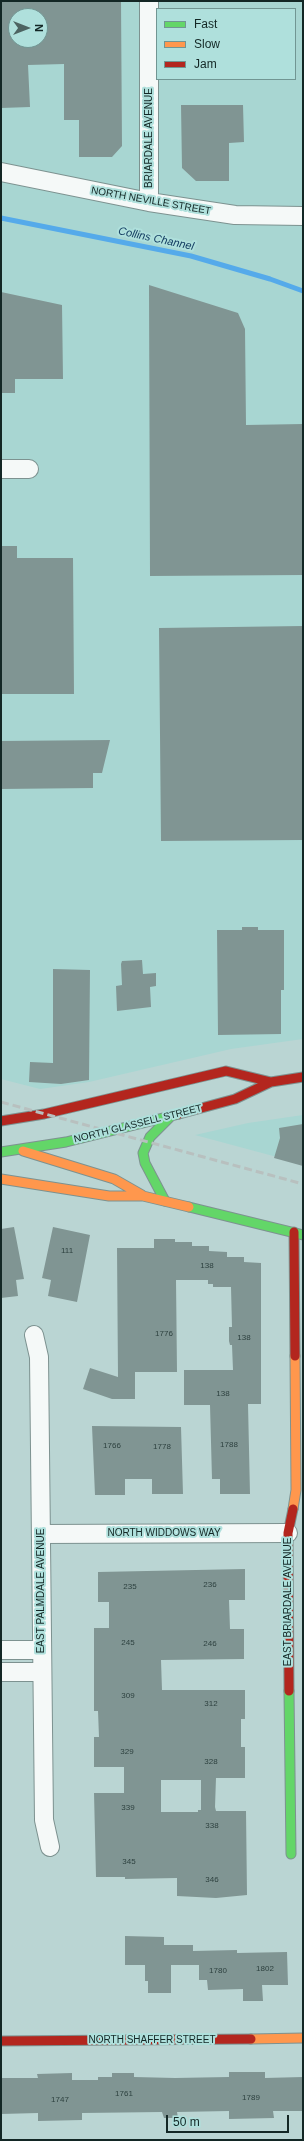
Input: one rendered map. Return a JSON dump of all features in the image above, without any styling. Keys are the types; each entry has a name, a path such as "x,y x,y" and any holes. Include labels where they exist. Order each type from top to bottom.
{"street":[{"name":"BRIARDALE AVENUE","path":"149,1 149,202"},
{"name":"NORTH NEVILLE STREET","path":"1,172 149,202 235,215 303,216"},
{"path":"1,469 29,469"},
{"name":"NORTH GLASSELL STREET","path":"1,1121 44,1114 226,1071 271,1082"},
{"name":"NORTH GLASSELL STREET","path":"1,1152 66,1142 171,1116 235,1099 271,1082 303,1077"},
{"path":"165,1201 144,1163 143,1153 150,1137 171,1116"},
{"path":"1,1141 21,1150 114,1179 143,1196"},
{"path":"1,1179 109,1196 143,1196 298,1233"},
{"name":"EAST BRIARDALE AVENUE","path":"291,1854 288,1533 296,1490 298,1233"},
{"name":"EAST PALMDALE AVENUE","path":"34,1335 39,1357 44,1820 50,1846"},
{"name":"NORTH WIDDOWS WAY","path":"41,1534 288,1533"},
{"path":"1,1650 42,1650"},
{"path":"1,1672 42,1672"},
{"name":"NORTH SHAFFER STREET","path":"1,2041 303,2038"}],"shaded area":[{"path":"1,1 303,1 303,1039 231,1049 89,1082 40,1089 1,1079"},
{"path":"303,1115 303,1164 195,1135 248,1123"}],"building":[{"path":"1,1 121,1 122,146 112,157 79,157 79,120 64,120 64,64 28,65 30,107 1,108"},
{"path":"181,105 243,105 244,142 229,143 229,181 196,181 182,168"},
{"path":"149,285 238,313 245,329 246,425 303,424 303,575 150,576"},
{"path":"1,292 62,305 63,379 15,379 15,393 1,393"},
{"path":"1,546 17,546 17,558 73,558 74,694 1,694"},
{"path":"303,626 303,840 161,841 159,628"},
{"path":"110,740 102,773 93,773 93,788 1,789 1,741"},
{"path":"242,927 258,927 258,930 284,930 284,990 281,990 281,1034 218,1035 217,930 242,930"},
{"path":"142,960 143,974 156,973 156,986 150,987 151,1007 117,1011 116,986 122,985 122,961"},
{"path":"53,969 90,970 89,1080 61,1084 29,1082 30,1062 53,1063"},
{"path":"303,1124 303,1166 274,1158 280,1138 279,1128"},
{"path":"14,1227 24,1279 16,1280 18,1296 1,1298 1,1229"},
{"path":"53,1227 90,1235 77,1302 48,1296 51,1280 42,1278"},
{"path":"154,1239 175,1239 175,1242 192,1242 192,1246 209,1246 209,1251 227,1252 227,1257 244,1257 244,1262 261,1263 261,1404 248,1404 250,1494 220,1494 220,1479 212,1479 210,1405 184,1405 184,1370 233,1370 232,1345 230,1345 229,1341 229,1327 232,1327 231,1287 213,1287 213,1284 208,1284 208,1280 176,1280 177,1372 135,1372 135,1399 112,1399 83,1389 90,1368 118,1377 117,1248 154,1248"},
{"path":"92,1426 181,1427 183,1494 152,1494 152,1479 125,1479 125,1495 95,1495"},
{"path":"245,1569 245,1600 229,1600 230,1629 244,1629 244,1659 161,1660 162,1690 245,1690 245,1719 241,1719 241,1747 245,1747 245,1778 216,1778 215,1807 216,1811 246,1811 247,1895 216,1898 177,1896 177,1878 125,1879 125,1877 96,1877 94,1793 124,1793 124,1767 94,1767 94,1737 99,1737 98,1711 94,1711 94,1628 109,1628 109,1602 98,1602 98,1572","holes":["161,1780 201,1780 201,1810 198,1810 198,1812 161,1812"]},
{"path":"125,1936 164,1937 164,1945 193,1945 193,1951 237,1950 237,1953 287,1952 288,1985 262,1985 263,2001 243,2001 243,1989 208,1990 207,1980 199,1980 199,1965 171,1965 171,1993 148,1993 148,1981 145,1981 145,1965 125,1965"},
{"path":"229,2072 265,2072 265,2078 303,2077 303,2111 273,2111 274,2118 229,2119 229,2111 177,2112 178,2118 164,2118 162,2112 82,2113 82,2120 38,2121 38,2113 1,2114 1,2078 38,2078 37,2074 72,2073 72,2080 98,2080 98,2077 112,2077 112,2073 134,2073 134,2077 229,2077"}],"waterway":[{"name":"Collins Channel","path":"1,218 191,256 270,279 303,291"}],"railway":[{"path":"1,1102 303,1184"}],"traffic: fast":[{"path":"1,1152 66,1142 179,1114"},
{"path":"165,1201 145,1163 143,1153 150,1137 171,1116"},
{"path":"189,1207 303,1235"},
{"path":"289,1691 291,1854"}],"traffic: slow":[{"path":"23,1151 114,1179 142,1195"},
{"path":"1,1179 109,1196 143,1196 189,1207"},
{"path":"293,1509 296,1490 295,1356"},
{"path":"251,2039 303,2038"}],"traffic: jam":[{"path":"1,1121 44,1114 226,1071 271,1082"},
{"path":"179,1114 235,1099 271,1082 303,1077"},
{"path":"294,1232 295,1356"},
{"path":"289,1691 288,1533 293,1509"},
{"path":"1,2041 251,2039"}]}
